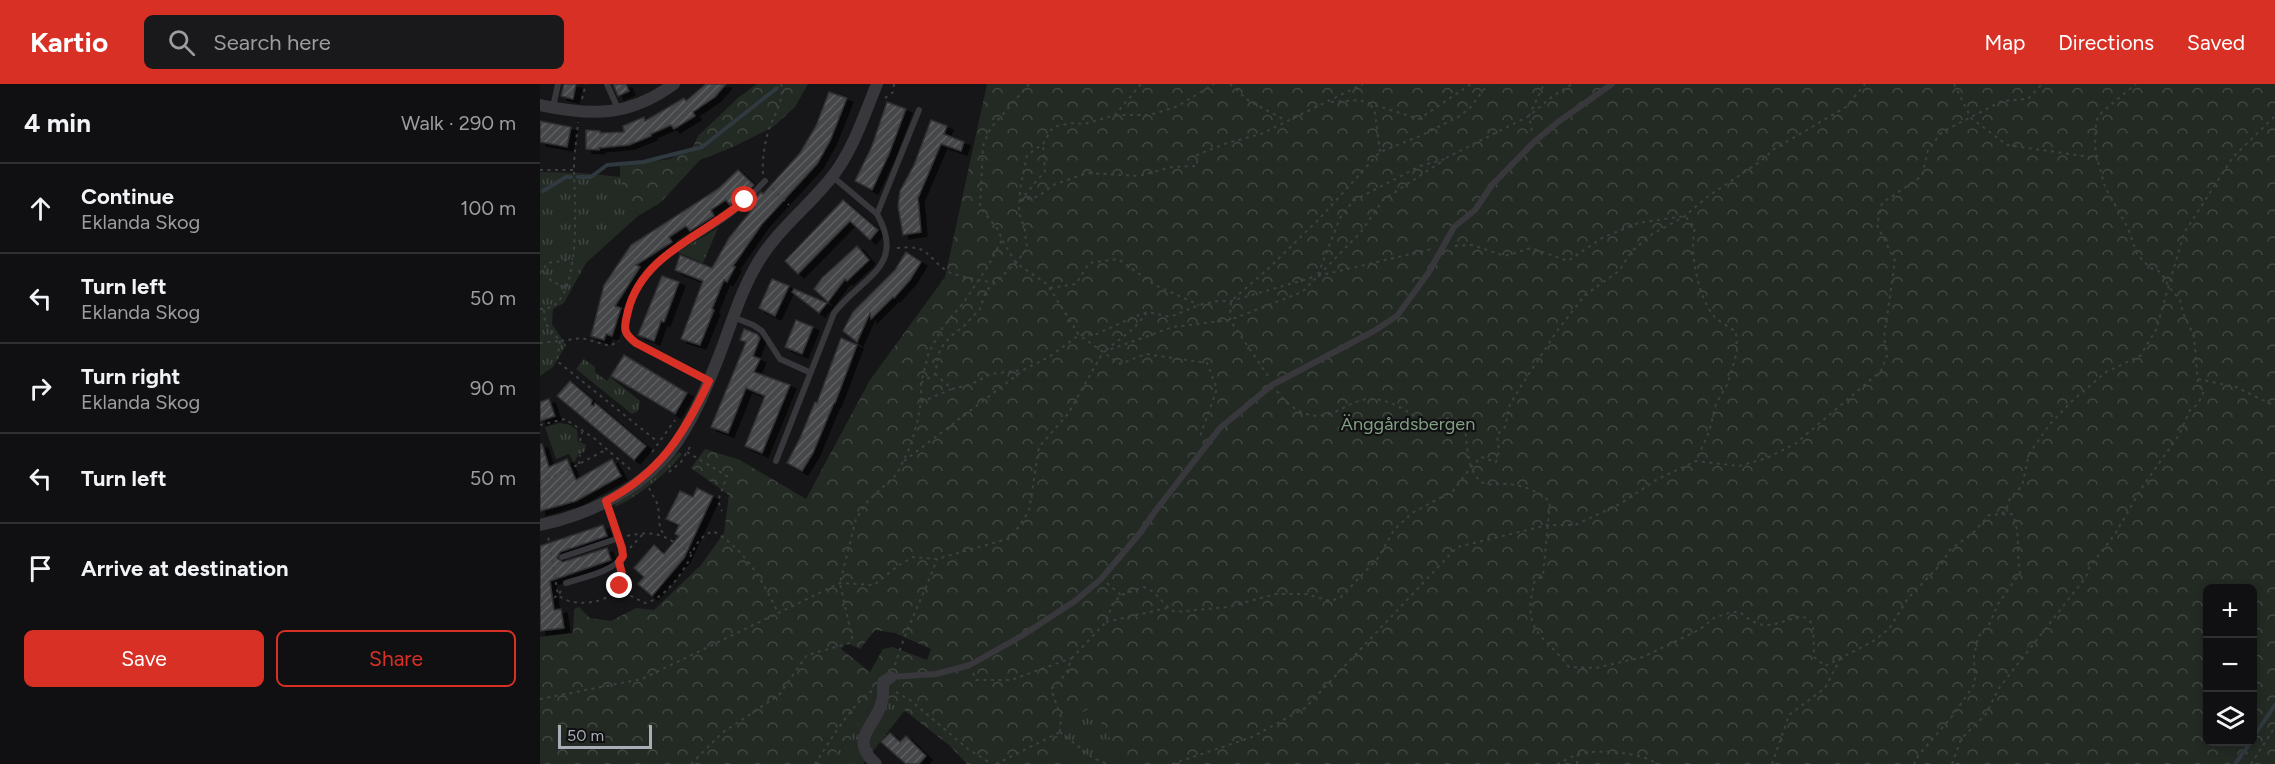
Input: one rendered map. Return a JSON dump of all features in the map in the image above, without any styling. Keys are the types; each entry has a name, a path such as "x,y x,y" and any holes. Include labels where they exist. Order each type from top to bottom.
{"street":[{"path":"540,105 580,112 619,111 634,106 674,84"},
{"path":"540,525 571,517 645,483 678,439 709,381 744,288 767,249 832,177 843,161 878,84"},
{"path":"876,764 866,752 863,740 882,702 883,682 891,677"}],"lane":[{"path":"553,108 558,84"},
{"path":"607,84 619,111"},
{"path":"891,677 936,674 970,665 1075,601 1101,579 1142,532 1156,510 1220,428 1272,385 1374,331 1397,316 1446,246 1454,227 1475,210 1492,185 1534,142 1612,84"},
{"path":"877,214 919,110"},
{"path":"776,461 834,313 877,270 888,249 887,234 877,214 832,177"},
{"path":"709,381 636,343 627,336 624,329 629,305 646,274 665,256 727,216 765,182"},
{"path":"732,317 762,331 774,352 786,363 809,372"},
{"path":"566,583 621,559 619,538 606,501"},
{"path":"562,557 619,538"}],"path":[{"path":"781,84 783,92 770,126 763,156 765,182 791,207"},
{"path":"882,100 893,92 894,84"},
{"path":"1029,84 990,129 983,146 980,207 999,231 1016,263 1047,284 1079,335 1120,364 1146,354 1207,363 1217,389 1198,441"},
{"path":"1115,115 1141,84"},
{"path":"921,383 935,374 939,349 980,309 986,291 1016,263 1028,247 1019,213 1028,155 1042,144 1051,130 1057,126 1084,124 1115,115 1150,115 1178,106 1214,84"},
{"path":"1230,84 1249,101 1286,121"},
{"path":"1020,201 1039,196 1053,184 1088,173 1139,176 1172,167 1197,166 1197,155 1227,143 1261,134 1363,84"},
{"path":"1328,102 1359,100 1419,119 1471,84"},
{"path":"1488,84 1469,109 1458,117 1380,152 1320,218 1231,302 1230,320 1284,401 1302,413 1324,415 1370,399 1391,403 1424,423 1438,418 1453,418 1464,422 1474,474 1484,484 1492,486 1506,484 1541,494 1550,502 1543,576 1535,580 1530,598 1531,624 1539,636 1554,648 1569,667 1596,668 1643,657 1700,630 1714,618 1731,612 1740,612 1752,622 1770,626 1803,616 1813,624 1814,657 1825,666 1872,642 1889,629 1908,598 1942,563 1950,550 1974,532 1989,515 2012,514 2018,525 2016,540 2020,573 1998,604 1990,623 1978,637 1974,656 1975,683 1954,714 1918,756 1914,764"},
{"path":"1534,142 1529,116 1544,84"},
{"path":"1103,352 1173,327 1230,320 1302,292 1361,232 1383,200 1445,159 1529,116 1572,84"},
{"path":"1060,732 1061,717 1052,689 1066,674 1072,658 1106,622 1112,605 1121,595 1144,587 1155,592 1168,608 1175,612 1228,607 1276,594 1306,594 1330,601 1340,598 1378,558 1394,530 1413,513 1453,491 1481,457 1496,462 1499,451 1497,435 1505,427 1510,404 1557,331 1585,295 1619,271 1632,251 1651,235 1685,216 1707,197 1761,161 1774,149 1846,107 1865,84"},
{"path":"1954,84 1971,118 2007,145 2097,159"},
{"path":"1172,764 1251,737 1305,708 1457,547 1548,525 1575,525 1620,504 1656,480 1696,461 1739,466 1767,458 1796,444 1881,371 1887,356 1884,337 1895,261 1877,225 1882,203 1922,176 1928,150 1942,132 2002,101 2028,99 2042,84"},
{"path":"1952,764 1961,739 1986,714 1999,688 2086,577 2089,568 2111,541 2143,486 2179,435 2190,410 2198,404 2204,391 2198,384 2194,336 2183,313 2180,300 2169,287 2161,272 2150,267 2137,254 2128,228 2104,187 2097,159 2096,121 2102,112 2136,84"},
{"path":"1370,103 1375,113 1380,152"},
{"path":"580,112 574,170 576,226 573,259 563,294 556,302 542,309 545,323 560,341 557,361 658,443"},
{"path":"2002,514 2010,498 2022,486 2029,454 2050,424 2072,401 2106,372 2140,356 2157,330 2184,233 2233,158 2275,116"},
{"path":"1020,201 1045,171 1042,144"},
{"path":"1317,277 1340,218 1353,201 1420,166 1445,159"},
{"path":"540,170 574,170"},
{"path":"903,462 1023,370 1049,357 1079,335 1097,334 1148,312 1170,317 1218,300 1231,302 1392,257 1446,246 1472,245 1505,256 1531,248 1568,261 1602,238 1638,223 1685,216"},
{"path":"1685,216 1695,228 1692,239 1699,285 1713,315 1736,332 1737,352 1728,382 1716,404 1696,461"},
{"path":"691,764 722,734 778,695 807,655 850,644 852,638 840,583 856,519 867,502 897,474 911,445 921,402 921,383 929,352 988,266 1002,240"},
{"path":"888,249 906,247 922,250 950,273 996,283"},
{"path":"540,273 548,263 573,259"},
{"path":"1050,288 1076,284 1089,263 1118,259 1155,285 1199,305"},
{"path":"544,268 551,281 565,287"},
{"path":"540,699 642,679 840,583 874,585 913,557 937,559 1011,538 1029,512 1039,447 1068,414 1103,352 1133,329 1148,312"},
{"path":"540,342 582,338 610,346 627,336"},
{"path":"921,402 952,389 972,384 990,374 1023,370"},
{"path":"935,374 952,389"},
{"path":"2198,379 2236,387 2275,406"},
{"path":"540,425 565,419 607,449 645,483 655,498 660,530 691,553"},
{"path":"580,441 582,432"},
{"path":"691,444 687,452 727,476 718,501 722,511"},
{"path":"540,482 607,449"},
{"path":"579,464 580,455"},
{"path":"617,589 645,603 653,601 676,579 687,563 696,542 713,531 723,537 756,571 778,614"},
{"path":"619,538 644,533 666,536"},
{"path":"548,536 558,595 570,603 586,604 602,599 617,589 623,578 621,559 644,533"},
{"path":"891,677 903,637 937,559"},
{"path":"1101,579 1121,595"},
{"path":"540,602 558,595 566,583"},
{"path":"1106,622 1168,608"},
{"path":"970,665 976,680 1011,680 1072,658"},
{"path":"1772,764 1789,715 1825,688 1840,659"},
{"path":"815,764 864,696 874,690 901,694 968,749 994,764 1060,732"},
{"path":"2251,764 2275,727"},
{"path":"1060,732 1093,758 1107,764"},
{"path":"1557,764 1578,754 1594,753 1641,755 1657,764"},
{"path":"1577,764 1578,754"}],"green space":[{"path":"757,84 808,84 795,107 773,127 700,160 660,203 638,216 620,177 620,166 670,159 693,147 698,136 739,97"},
{"name":"Änggårdsbergen","path":"987,84 2275,84 2275,764 1125,764 1092,707 1053,729 1072,764 967,764 949,745 887,697 875,698 854,732 827,764 540,764 540,637 573,633 574,609 579,607 590,618 611,621 636,608 654,610 701,565 724,533 729,495 691,468 705,449 740,460 806,499 870,380 945,277","holes":["875,630 895,633 931,649 927,660 893,647 883,649 870,672 841,649 847,643 860,649"]},
{"path":"540,172 620,177 638,216 586,263 564,303 553,309 552,324 566,345 553,367 540,376"},
{"path":"718,228 703,263 677,252"},
{"path":"584,359 595,367 595,372 607,381 610,377 640,401 638,411 632,414 576,369"},
{"path":"560,423 570,425 577,430 578,441 586,445 585,451 578,455 574,463 569,454 556,459 545,427"},
{"path":"679,452 682,454 660,476 641,492 614,507 616,503 660,472"},
{"path":"887,697 905,710 863,764 827,764 854,732 875,698"},
{"path":"1092,706 1125,764 1072,764 1052,729"}],"building":[{"path":"564,84 576,84 573,99 561,96"},
{"path":"613,84 626,84 629,91 618,96"},
{"path":"706,84 726,84 715,97 693,112 695,116 674,129 671,125 629,145 599,148 599,150 586,149 586,130 600,131 600,133 624,132 623,126 644,117 645,121 684,98 686,101"},
{"path":"829,92 847,98 830,141 817,164 762,224 733,266 735,267 727,282 724,280 700,345 681,339 703,281 675,270 680,255 712,268 729,238 755,206 751,202 761,192 763,194 800,153 816,126"},
{"path":"887,102 906,109 872,190 855,181 872,146"},
{"path":"931,120 947,126 944,134 964,142 961,151 941,144 918,198 921,232 903,235 898,206 900,191 914,165"},
{"path":"540,121 571,127 567,147 540,142"},
{"path":"738,170 754,185 744,195 741,193 730,205 726,200 711,210 714,216 690,231 686,226 669,237 672,242 636,265 640,267 615,306 621,308 612,336 606,334 604,340 591,336 604,285 631,245 718,189"},
{"path":"843,200 878,230 870,240 850,221 798,274 785,261"},
{"path":"857,246 869,260 847,281 845,279 828,302 814,289 822,278"},
{"path":"906,252 921,262 910,280 894,298 871,319 870,313 857,342 843,331 853,312 895,270"},
{"path":"662,276 679,282 654,341 638,335"},
{"path":"772,279 789,286 775,316 759,308"},
{"path":"794,289 827,303 819,313 792,292"},
{"path":"796,320 813,327 802,354 785,347"},
{"path":"744,329 757,334 760,338 753,356 760,359 754,372 790,385 762,453 745,446 765,396 746,388 728,433 711,427 746,342 740,340"},
{"path":"841,338 857,345 835,403 813,453 802,471 787,463 815,402 817,403"},
{"path":"624,355 687,393 675,414 611,376"},
{"path":"570,381 592,400 591,405 594,406 595,403 646,446 634,460 557,396"},
{"path":"549,399 555,416 540,421 540,402"},
{"path":"540,444 542,444 549,467 567,459 576,480 612,459 621,476 576,501 540,511"},
{"path":"697,488 713,496 684,558 652,596 638,584 644,577 634,568 654,545 664,554 679,536 675,534 679,525 666,519 680,491 693,497"},
{"path":"603,525 607,536 560,552 557,558 563,562 607,548 611,560 550,581 554,610 561,609 564,628 540,631 540,546"},
{"path":"890,733 900,742 906,736 926,756 919,764 906,764 881,742"}],"waterway":[{"path":"578,177 591,177 607,165 643,162 702,147 777,88"},
{"path":"543,191 566,177 571,177"},
{"path":"2257,732 2275,705"},
{"path":"2235,764 2248,746"}],"route":[{"path":"620,586 623,578 619,562 623,556 622,548 606,501 641,478 663,459 682,433 709,381 636,343 627,336 624,329 629,305 646,274 655,264 690,238 727,216 745,200"}]}
